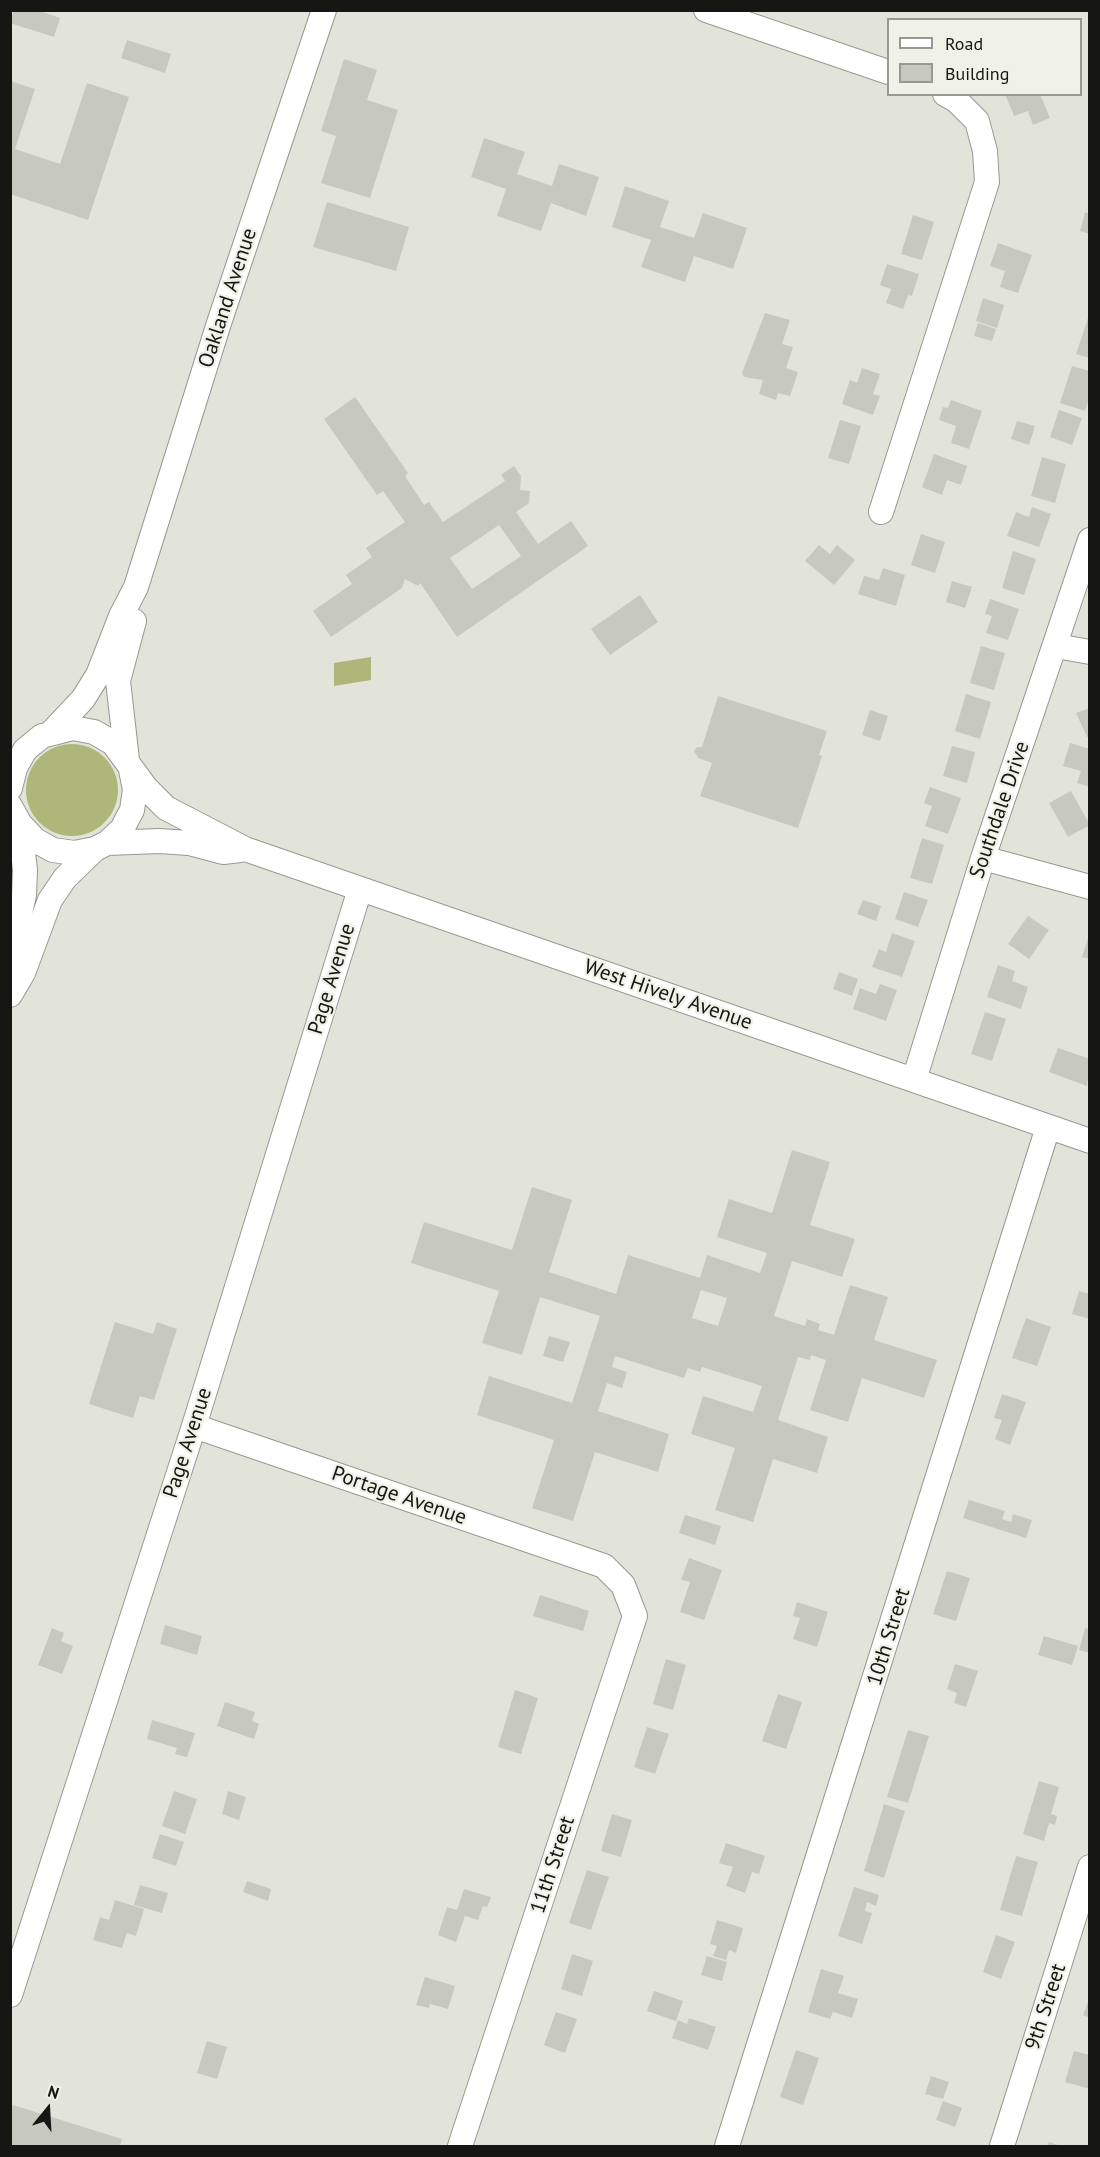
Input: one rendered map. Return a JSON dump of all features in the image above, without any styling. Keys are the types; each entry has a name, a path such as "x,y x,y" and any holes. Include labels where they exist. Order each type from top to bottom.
{"street":[{"name":"Oakland Avenue","path":"47,734 83,699 98,675 121,616 136,587 213,342 324,10"},
{"path":"706,10 887,72"},
{"path":"881,512 987,182 985,151 977,121 957,101 948,96"},
{"name":"Southdale Drive","path":"914,1080 983,858 1056,646 1089,540"},
{"name":"Oakland Avenue","path":"129,765 118,681 134,620 136,587"},
{"path":"1056,646 1089,652"},
{"path":"10,741 73,728 94,732 113,743 166,808 245,849"},
{"path":"10,957 24,895 25,870 13,804 15,768 25,750 47,734"},
{"path":"10,995 23,974 50,900 65,878 122,829 132,810 135,790 129,765"},
{"path":"13,804 34,840 53,850 74,853 101,846 159,841 189,843 223,852 245,849"},
{"name":"West Hively Avenue","path":"245,849 1089,1141"},
{"path":"983,858 1089,887"},
{"name":"Page Avenue","path":"10,1995 194,1426 360,889"},
{"name":"10th Street","path":"727,2146 1048,1127"},
{"name":"Portage Avenue","path":"194,1426 604,1566 623,1585"},
{"name":"11th Street","path":"460,2146 635,1616 623,1585"},
{"name":"9th Street","path":"1002,2146 1089,1868"}],"green space":[{"path":"371,657 371,680 334,686 334,663"},
{"path":"72,744 90,747 105,757 115,772 118,790 115,808 105,823 90,833 72,836 54,833 39,823 29,808 26,790 29,772 39,757 54,747"}],"building":[{"path":"14,10 37,10 60,18 54,37 10,23"},
{"path":"127,40 171,54 165,73 121,58"},
{"path":"344,59 377,70 367,100 398,110 370,198 321,183 336,136 321,131"},
{"path":"10,81 35,89 15,149 60,164 87,83 129,97 88,220 10,194"},
{"path":"1006,96 1041,96 1050,118 1033,125 1028,111 1014,116"},
{"path":"484,138 525,152 517,174 552,186 559,164 599,177 586,216 551,203 541,231 497,216 506,189 471,177"},
{"path":"625,186 669,201 660,227 694,238 703,213 747,228 733,269 694,256 685,282 641,267 651,240 612,227"},
{"path":"327,202 409,227 396,271 313,247"},
{"path":"1085,212 1090,214 1090,234 1080,231"},
{"path":"913,215 934,222 922,260 901,254"},
{"path":"998,243 1032,255 1018,293 1000,287 1005,271 990,266"},
{"path":"887,264 919,274 912,296 908,295 903,309 886,303 891,289 880,285"},
{"path":"983,298 1004,305 997,328 976,321"},
{"path":"765,313 790,320 782,344 793,347 786,368 798,372 790,396 778,393 776,400 759,394 763,380 744,377 742,373"},
{"path":"1088,318 1090,318 1090,358 1076,354"},
{"path":"978,323 996,329 992,341 974,336"},
{"path":"1072,366 1090,371 1090,396 1085,411 1060,403"},
{"path":"862,368 880,374 873,394 880,396 873,415 842,404 850,380 857,383"},
{"path":"355,397 408,473 405,476 424,505 429,502 443,522 505,481 501,475 514,466 521,476 520,490 530,491 529,503 516,512 538,544 571,521 588,546 457,637 420,583 418,586 405,579 402,588 331,637 313,611 352,584 346,575 372,557 366,548 405,522 383,491 377,495 324,419","holes":["499,525 521,556 472,589 450,558"]},
{"path":"951,400 982,411 969,449 951,443 956,426 939,420 943,407 948,408"},
{"path":"1059,410 1082,418 1072,445 1050,437"},
{"path":"840,420 861,426 849,464 828,458"},
{"path":"1017,421 1035,426 1029,445 1011,439"},
{"path":"934,454 967,466 961,485 947,480 942,495 922,487"},
{"path":"1042,457 1066,464 1055,503 1031,496"},
{"path":"1032,507 1051,514 1039,547 1007,536 1016,512 1029,517"},
{"path":"921,534 945,542 935,573 911,565"},
{"path":"819,545 830,554 837,545 855,560 834,585 805,561"},
{"path":"1013,551 1036,559 1024,595 1002,588"},
{"path":"883,568 905,575 896,606 858,594 864,576 879,580"},
{"path":"952,581 972,587 965,608 946,602"},
{"path":"640,595 658,622 610,655 591,629"},
{"path":"990,599 1019,609 1008,640 986,633 992,616 985,614"},
{"path":"981,646 1005,653 994,690 970,683"},
{"path":"966,694 991,702 980,739 955,731"},
{"path":"718,696 827,731 819,755 822,756 798,828 700,796 712,763 698,758 694,751 697,747 702,747"},
{"path":"1090,708 1090,736 1087,737 1076,713"},
{"path":"870,710 888,716 880,741 862,735"},
{"path":"1070,743 1090,749 1090,787 1077,783 1081,771 1063,766"},
{"path":"952,746 975,752 967,783 943,776"},
{"path":"930,787 961,798 948,834 925,826 932,806 924,803"},
{"path":"1071,791 1090,825 1068,837 1049,803"},
{"path":"922,838 944,845 932,884 910,878"},
{"path":"904,892 928,900 918,927 895,919"},
{"path":"863,900 881,906 876,921 857,914"},
{"path":"1028,916 1049,930 1029,959 1008,944"},
{"path":"1090,932 1090,959 1082,957"},
{"path":"892,933 915,941 902,977 872,967 879,949 886,952"},
{"path":"998,965 1015,971 1012,981 1028,987 1021,1009 987,997"},
{"path":"839,972 858,979 852,996 833,989"},
{"path":"880,984 897,990 886,1021 853,1009 860,988 876,994"},
{"path":"985,1012 1006,1019 992,1061 971,1054"},
{"path":"1058,1048 1090,1059 1087,1086 1049,1072"},
{"path":"792,1150 830,1162 810,1225 855,1239 842,1277 792,1261 774,1316 805,1326 807,1319 820,1324 818,1330 834,1335 850,1285 888,1297 874,1340 937,1360 924,1398 862,1378 848,1422 810,1410 826,1360 811,1355 810,1360 798,1357 778,1420 828,1437 817,1473 773,1459 753,1522 715,1510 735,1448 691,1434 703,1396 753,1412 762,1386 702,1367 700,1372 688,1368 684,1378 615,1356 612,1367 627,1372 622,1388 607,1383 598,1411 669,1434 658,1472 595,1452 573,1521 532,1508 554,1440 477,1415 489,1376 572,1403 600,1316 540,1297 522,1355 482,1343 499,1291 411,1263 424,1222 512,1250 532,1187 572,1200 549,1272 616,1294 628,1255 700,1278 707,1255 760,1273 767,1253 717,1237 729,1199 772,1213","holes":["701,1290 727,1298 718,1326 692,1318"]},
{"path":"1079,1291 1090,1294 1090,1319 1072,1314"},
{"path":"1026,1318 1051,1327 1037,1366 1012,1358"},
{"path":"115,1322 153,1334 157,1322 177,1329 154,1400 140,1396 133,1418 89,1404"},
{"path":"549,1336 570,1342 563,1362 543,1356"},
{"path":"1002,1394 1026,1402 1010,1445 995,1439 1002,1420 994,1418"},
{"path":"969,1500 1005,1511 1002,1519 1011,1522 1013,1514 1032,1520 1026,1538 963,1518"},
{"path":"685,1515 721,1526 715,1545 679,1533"},
{"path":"689,1558 722,1570 704,1620 680,1612 690,1582 681,1580"},
{"path":"947,1571 970,1578 956,1621 933,1614"},
{"path":"540,1595 589,1611 583,1631 533,1616"},
{"path":"797,1602 828,1612 817,1647 793,1639 800,1618 793,1616"},
{"path":"165,1625 202,1636 197,1655 160,1644"},
{"path":"52,1628 64,1633 61,1641 73,1646 62,1674 38,1665"},
{"path":"1085,1628 1090,1629 1090,1653 1079,1650"},
{"path":"1044,1636 1078,1646 1072,1665 1038,1655"},
{"path":"666,1659 686,1665 673,1710 653,1704"},
{"path":"955,1664 978,1671 966,1707 954,1703 957,1693 947,1689"},
{"path":"515,1690 538,1698 521,1754 498,1747"},
{"path":"778,1694 802,1702 786,1749 762,1741"},
{"path":"225,1702 255,1712 252,1721 259,1724 254,1739 217,1726"},
{"path":"152,1720 195,1733 187,1757 175,1754 177,1748 147,1739"},
{"path":"647,1727 669,1734 655,1774 634,1767"},
{"path":"908,1730 929,1736 908,1803 887,1797"},
{"path":"1039,1781 1059,1787 1051,1814 1057,1816 1055,1825 1049,1823 1044,1841 1023,1834"},
{"path":"174,1791 197,1799 185,1834 162,1826"},
{"path":"228,1791 246,1797 239,1820 222,1814"},
{"path":"884,1804 905,1811 884,1878 864,1871"},
{"path":"612,1814 632,1820 621,1857 601,1851"},
{"path":"160,1834 184,1842 176,1866 152,1858"},
{"path":"726,1843 765,1856 759,1874 752,1872 745,1893 726,1886 733,1867 719,1863"},
{"path":"1016,1856 1038,1862 1022,1916 1000,1910"},
{"path":"587,1870 609,1877 591,1930 569,1923"},
{"path":"247,1881 271,1889 268,1901 243,1892"},
{"path":"140,1885 168,1893 162,1913 134,1905"},
{"path":"854,1887 879,1895 876,1906 867,1902 865,1911 872,1913 862,1944 838,1936"},
{"path":"464,1889 491,1897 487,1907 483,1906 478,1920 465,1916 456,1942 438,1935 447,1907 457,1910"},
{"path":"115,1900 144,1909 136,1936 127,1933 122,1948 93,1940 100,1917 109,1920"},
{"path":"717,1920 743,1928 736,1953 729,1950 726,1960 713,1956 717,1946 710,1944"},
{"path":"996,1935 1015,1942 1001,1979 983,1972"},
{"path":"572,1954 593,1961 582,1996 561,1989"},
{"path":"707,1956 727,1962 722,1981 701,1975"},
{"path":"821,1969 844,1976 838,1993 858,1999 852,2018 833,2012 830,2019 808,2012"},
{"path":"425,1977 455,1986 448,2009 430,2004 429,2008 416,2005"},
{"path":"654,1991 683,2001 676,2021 647,2011"},
{"path":"1090,1997 1090,2018 1083,2015"},
{"path":"556,2012 577,2019 565,2053 544,2045"},
{"path":"689,2018 716,2027 708,2050 672,2038 678,2020 687,2024"},
{"path":"207,2041 227,2047 217,2079 197,2073"},
{"path":"796,2050 819,2058 803,2105 780,2097"},
{"path":"1074,2051 1090,2055 1090,2089 1065,2082"},
{"path":"931,2076 949,2082 943,2099 925,2094"},
{"path":"943,2101 962,2108 955,2127 936,2120"},
{"path":"13,2105 122,2139 120,2146 10,2146 10,2114"},
{"path":"1049,2142 1061,2146 1047,2146"}]}
